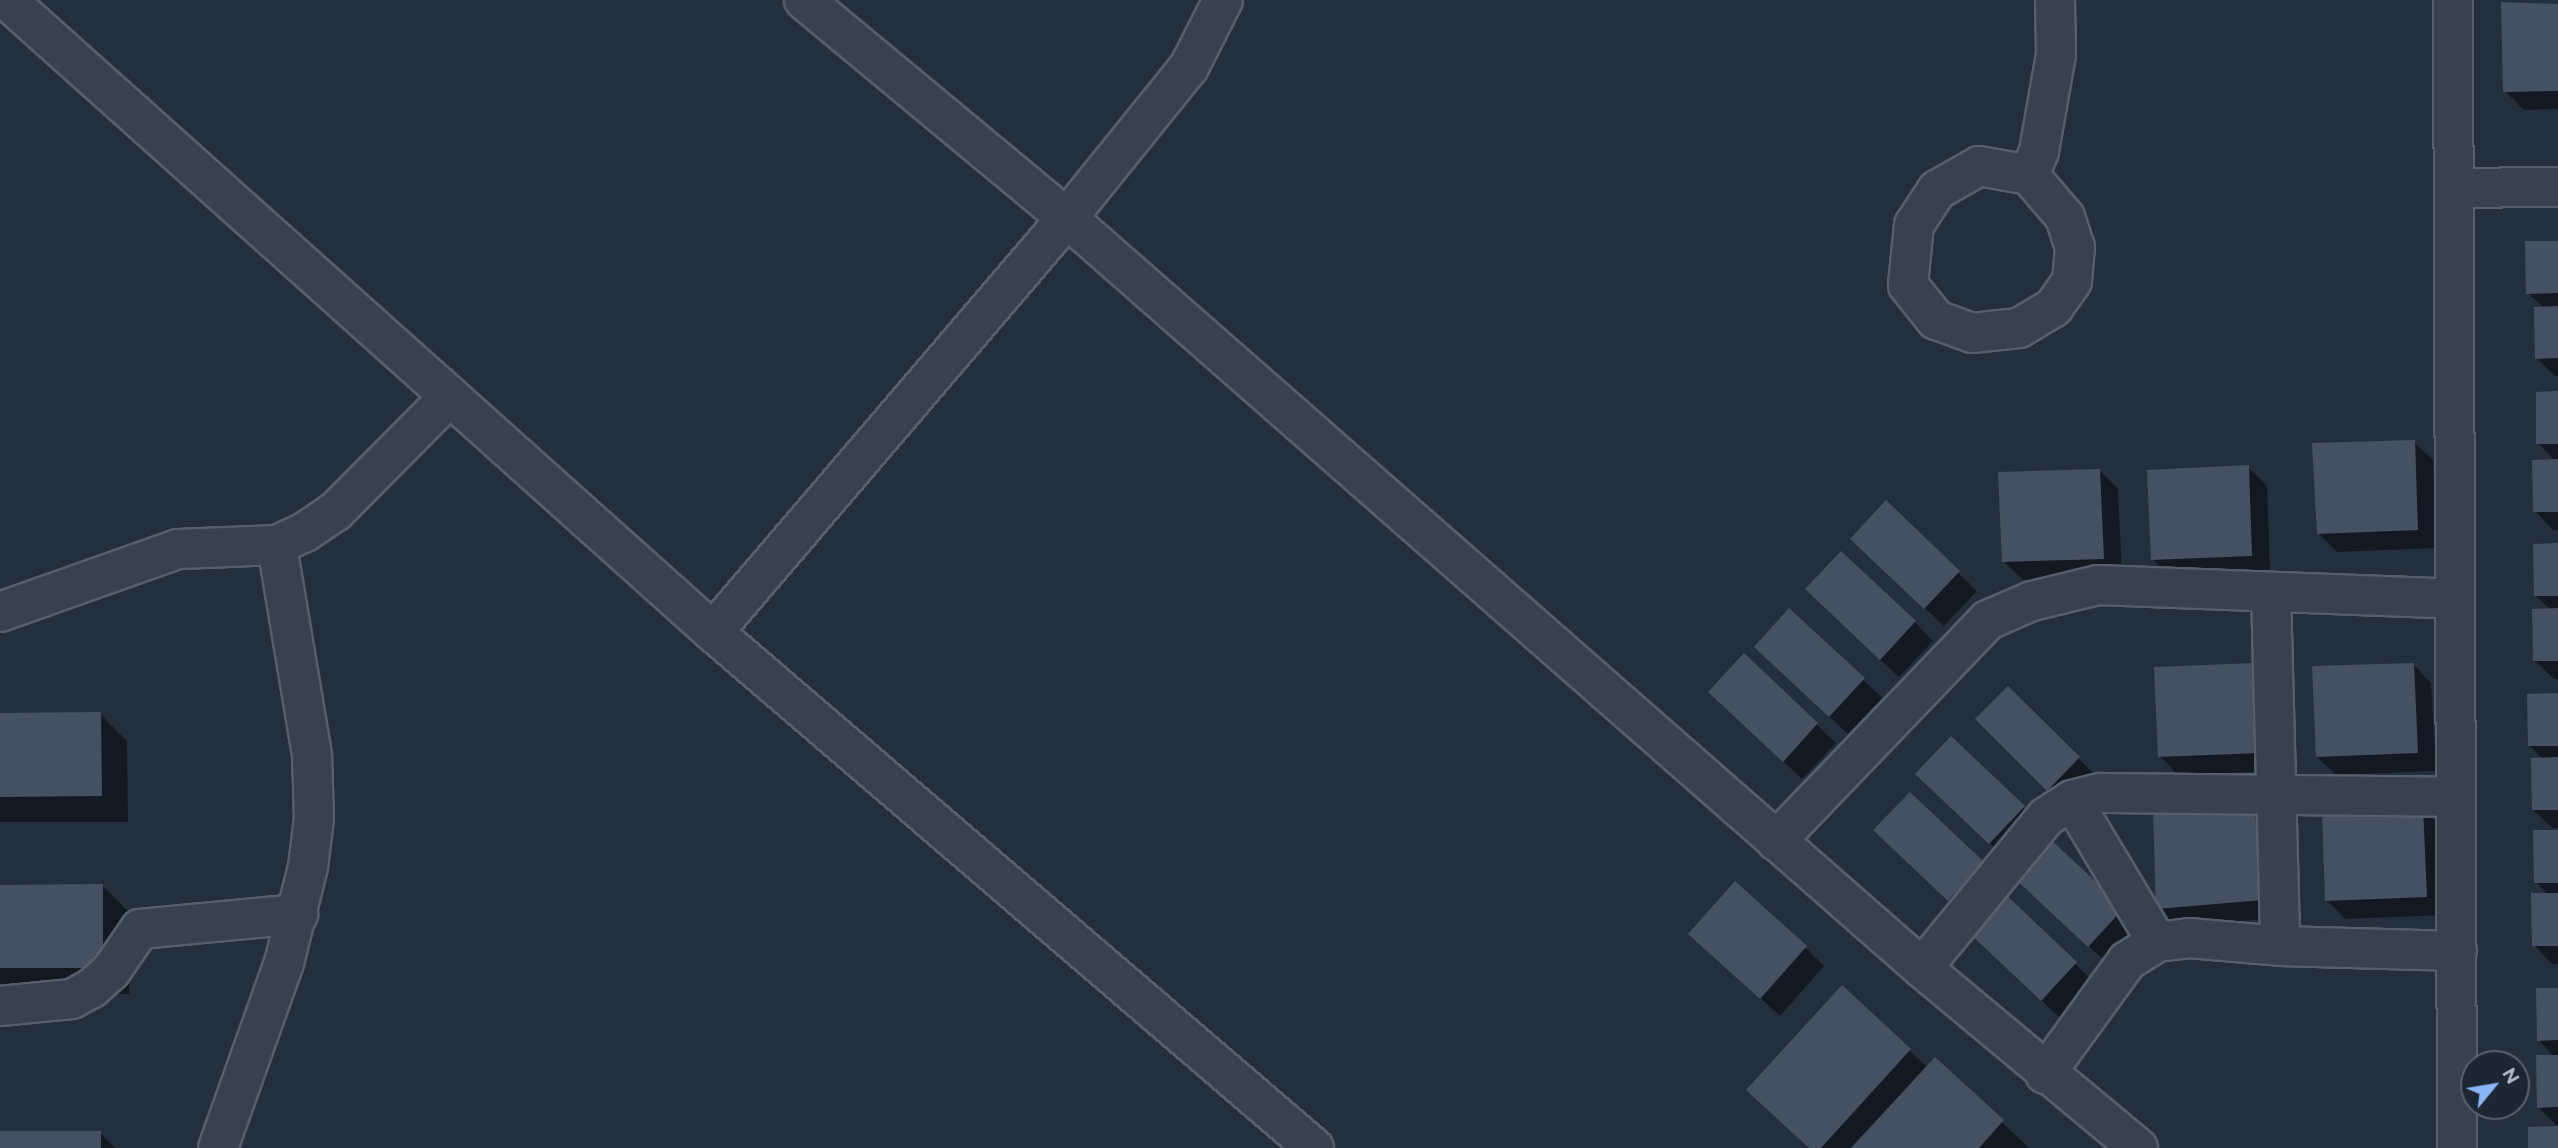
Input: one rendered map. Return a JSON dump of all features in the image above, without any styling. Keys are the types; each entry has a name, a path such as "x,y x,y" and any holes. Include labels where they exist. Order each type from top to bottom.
{"street":[{"path":"8,0 713,632 1314,1148"},
{"path":"804,0 1067,218 1922,968 2045,1074 2138,1148"},
{"path":"713,632 1067,218 1189,67 1223,0"},
{"path":"2029,174 2039,151 2056,55 2055,0"},
{"path":"2454,0 2457,1148"},
{"path":"1979,166 2029,174 2065,217 2075,247 2072,281 2054,307 2019,328 1972,332 1936,320 1908,285 1914,225 1937,190 1979,166"},
{"path":"2454,188 2558,187"},
{"path":"0,612 178,550 277,545 335,512 450,396"},
{"path":"218,1148 298,914 314,818 312,755 277,545"},
{"path":"1776,841 1988,620 2032,601 2098,585 2455,600"},
{"path":"2271,592 2280,946"},
{"path":"1922,968 2046,817 2072,800 2101,793 2456,797"},
{"path":"2072,800 2157,942"},
{"path":"0,1006 72,999 92,988 111,971 140,929 298,914"},
{"path":"2045,1074 2127,961 2157,942 2189,938 2280,946 2457,951"}],"building":[{"path":"2501,2 2558,4 2558,91 2503,92"},
{"path":"2525,241 2558,241 2558,293 2526,294"},
{"path":"2558,306 2558,358 2535,359 2534,307"},
{"path":"2558,391 2558,444 2536,444 2536,392"},
{"path":"2415,440 2418,530 2317,534 2312,443"},
{"path":"2558,459 2558,512 2533,512 2532,460"},
{"path":"2249,465 2252,556 2151,560 2147,470"},
{"path":"2100,469 2104,559 2002,562 1998,472"},
{"path":"1886,500 1960,571 1924,609 1850,539"},
{"path":"2558,543 2558,596 2534,596 2533,544"},
{"path":"1841,551 1916,621 1880,660 1805,589"},
{"path":"1789,608 1865,678 1829,717 1754,647"},
{"path":"2558,608 2558,661 2533,661 2532,609"},
{"path":"1744,653 1818,723 1783,762 1708,692"},
{"path":"2256,663 2260,753 2158,757 2154,667"},
{"path":"2414,663 2418,753 2316,757 2312,666"},
{"path":"2008,686 2080,757 2047,791 1975,719"},
{"path":"2558,693 2558,746 2528,746 2527,694"},
{"path":"101,712 102,796 0,797 0,713"},
{"path":"1951,736 2025,806 1989,844 1915,774"},
{"path":"2558,757 2558,810 2532,810 2531,758"},
{"path":"1910,792 1984,862 1948,901 1873,830"},
{"path":"2423,807 2427,897 2325,901 2322,811"},
{"path":"2153,810 2255,812 2263,900 2156,909"},
{"path":"2533,830 2558,830 2558,883 2534,883"},
{"path":"2049,838 2124,908 2088,947 2013,877"},
{"path":"1735,881 1807,946 1760,999 1688,934"},
{"path":"103,884 103,968 0,968 0,885"},
{"path":"2002,891 2077,962 2041,1001 1966,930"},
{"path":"2531,893 2558,893 2558,946 2532,946"},
{"path":"1842,985 1911,1049 1821,1148 1809,1148 1746,1090"},
{"path":"2536,988 2558,988 2558,1040 2537,1041"},
{"path":"2536,1055 2558,1055 2558,1107 2537,1108"},
{"path":"1935,1057 2004,1120 1979,1148 1851,1148"},
{"path":"2558,1126 2558,1148 2528,1148 2528,1127"},
{"path":"0,1131 101,1131 101,1148 0,1148"}]}
